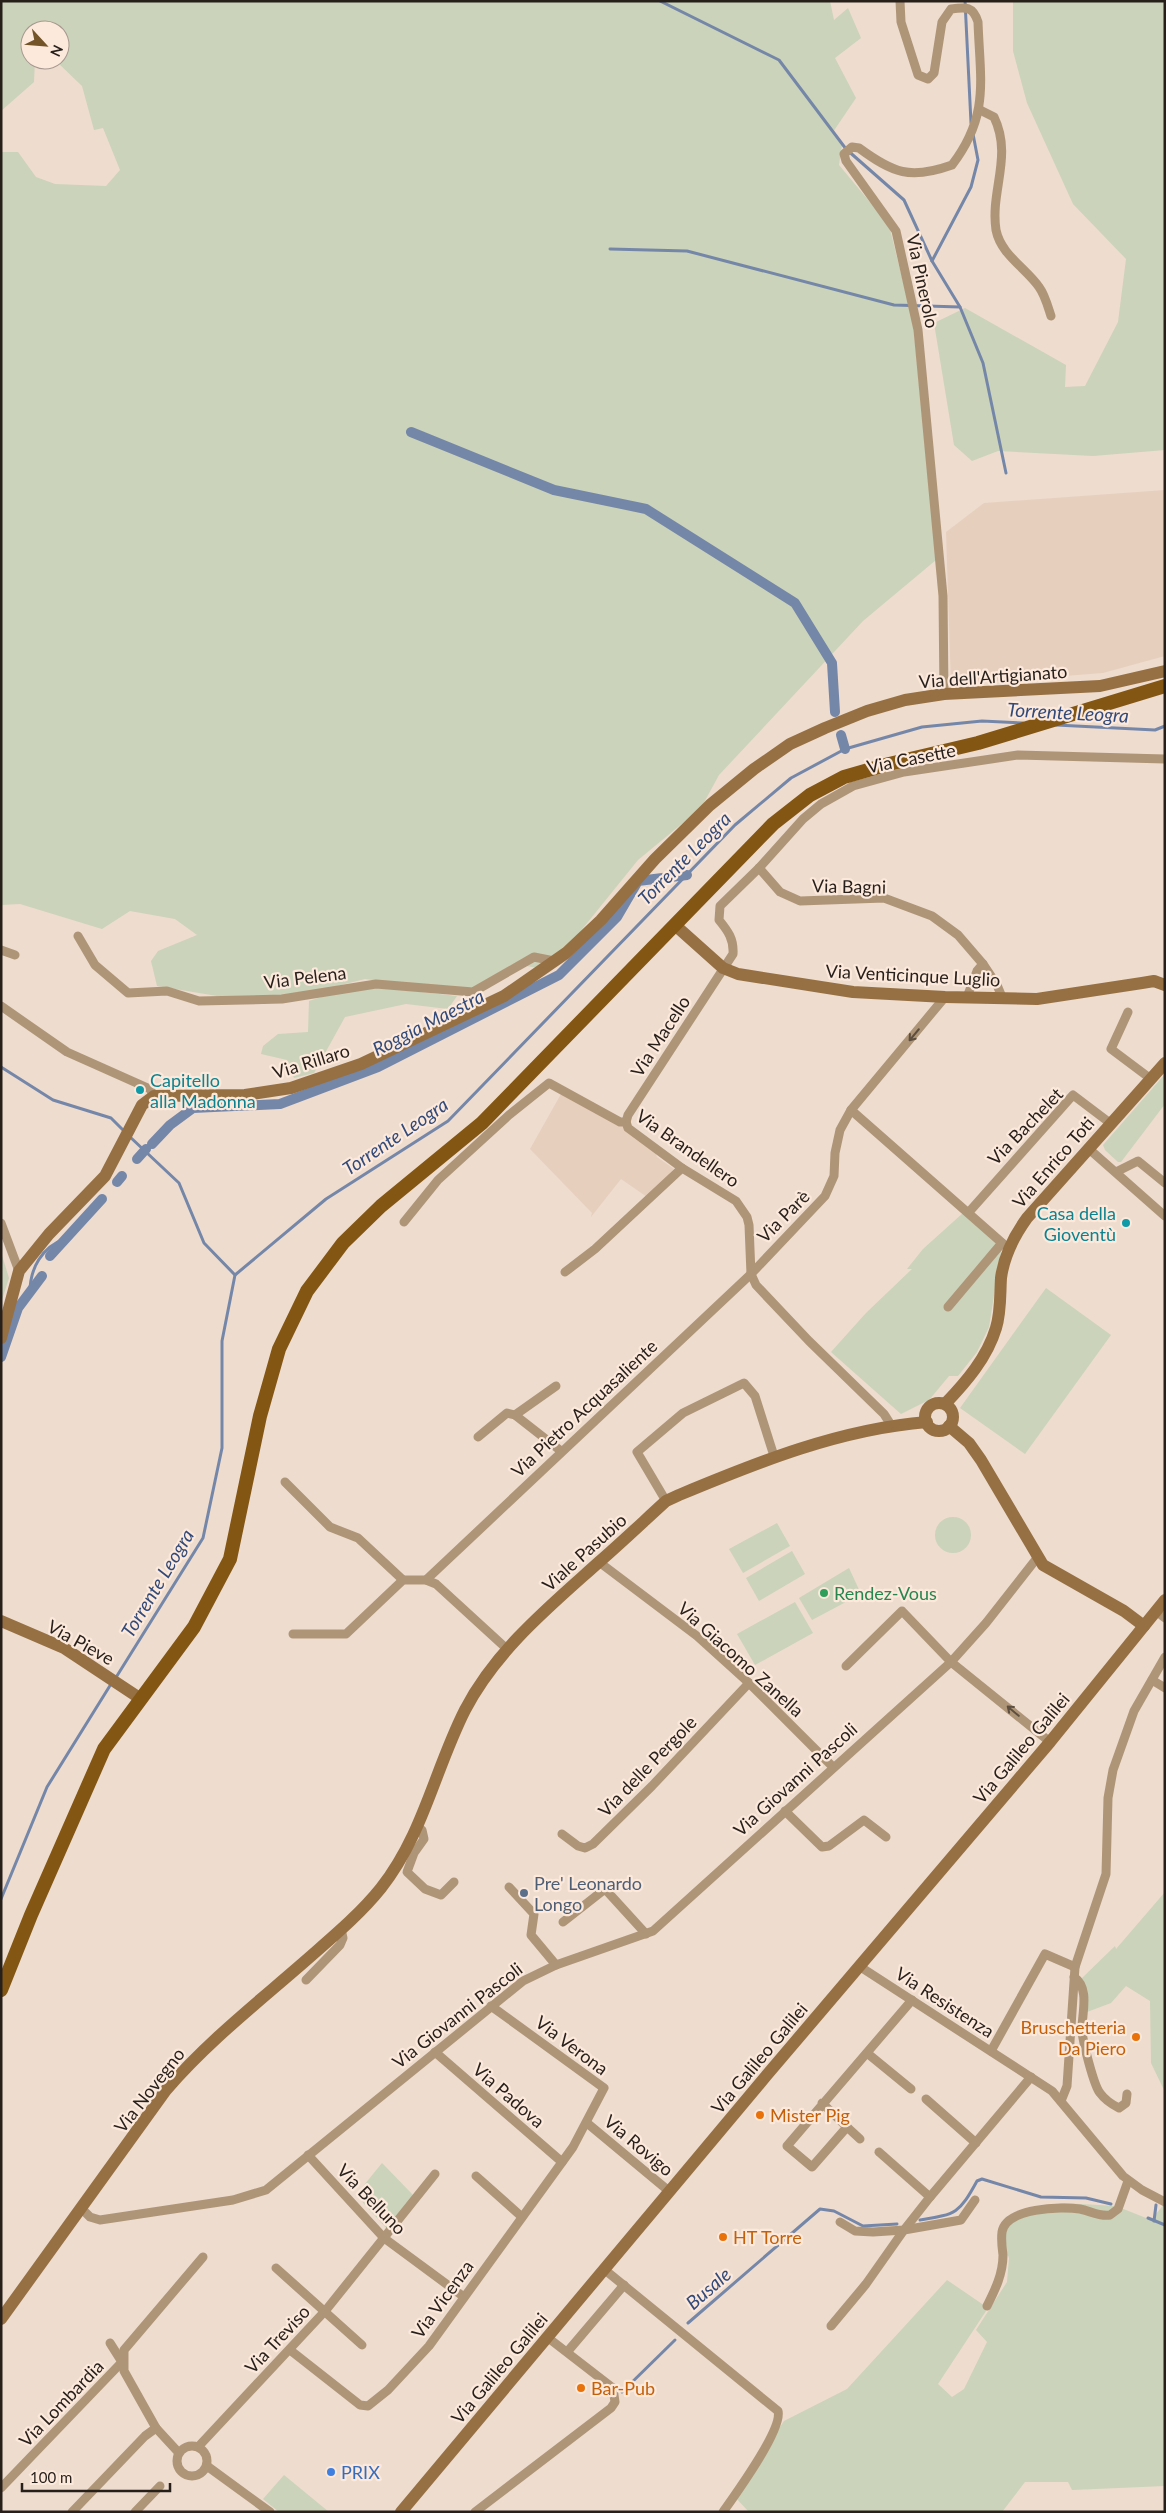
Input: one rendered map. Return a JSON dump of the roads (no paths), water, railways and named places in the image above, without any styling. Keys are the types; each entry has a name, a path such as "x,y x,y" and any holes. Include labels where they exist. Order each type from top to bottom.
{"main road":[{"path":"1,1990 31,1915 104,1749 194,1627 230,1559 245,1498 260,1416 278,1349 307,1291 343,1243 381,1206 482,1123 676,926 773,824 810,795 844,777 888,764 978,743 1165,686"}],"street":[{"name":"Via Pinerolo","path":"900,1 901,22 912,60 918,75 928,79 934,73 942,22 951,9 964,8 974,12 978,22 980,110 969,139 952,164 914,172 896,171 859,148 848,150 846,161 896,231 913,305 926,404 943,596 944,694"},
{"path":"980,110 994,117 1001,131 1002,168 996,205 996,230 999,239 1003,248 1040,288 1051,316"},
{"name":"Via dell'Artigianato","path":"601,920 655,860 710,806 754,769 790,744 867,711 905,700 944,694 1100,686 1165,671"},
{"name":"Via Casette","path":"722,968 733,954 734,943 730,933 719,920 720,906 759,868 789,833 821,804 853,786 904,772 1018,755 1165,759"},
{"name":"Via Bagni","path":"759,868 780,892 800,901 884,898 932,916 958,935 983,964 997,985 1002,997"},
{"name":"Via Rillaro","path":"154,1096 245,1095 292,1088 361,1064 504,996 554,961 601,920"},
{"name":"Via Venticinque Luglio","path":"676,926 722,968 738,974 853,992 945,998 1002,997 1037,999 1154,981 1165,985"},
{"name":"Via Pelena","path":"78,936 95,965 128,994 167,991 199,1000 282,999 376,984 473,992 534,958 554,961"},
{"path":"1,950 15,955"},
{"path":"967,997 977,971 983,964"},
{"name":"Via Macello","path":"626,1122 722,968"},
{"name":"Via Parè","path":"763,1259 825,1196 834,1176 835,1153 840,1130 851,1110 945,998"},
{"path":"1,1006 67,1052 150,1090 154,1096 142,1104 105,1176 49,1234 19,1271 1,1338"},
{"path":"1128,1012 1111,1049 1151,1079"},
{"name":"Via Enrico Toti","path":"945,1404 975,1369 991,1344 997,1326 1006,1246 1027,1218 1165,1063"},
{"name":"Via Brandellero","path":"404,1222 438,1180 509,1115 548,1083 620,1122 626,1122 628,1128 682,1168 726,1194 742,1208 749,1225 751,1274"},
{"name":"Via Bachelet","path":"969,1212 988,1184 1073,1095 1110,1123"},
{"path":"851,1110 1006,1246 948,1307"},
{"path":"1088,1149 1165,1216"},
{"path":"1116,1172 1138,1160 1165,1183"},
{"path":"565,1272 595,1249 682,1168"},
{"path":"1,1223 19,1271"},
{"name":"Via Pietro Acquasaliente","path":"426,1580 751,1274 763,1259"},
{"path":"751,1274 756,1285 809,1341 884,1414 891,1425"},
{"path":"666,1501 637,1452 683,1413 744,1383 755,1396 774,1456"},
{"path":"515,1415 556,1386"},
{"path":"926,1422 928,1408 936,1404 945,1404 953,1414 949,1426 969,1442 1037,1558 1051,1572 1124,1612 1144,1626"},
{"path":"478,1437 507,1413 515,1415 561,1451"},
{"name":"Viale Pasubio","path":"396,1868 417,1827 465,1710 488,1674 507,1649 558,1598 666,1501 774,1456 891,1425 926,1422 936,1430 949,1426"},
{"path":"285,1482 330,1527 358,1538 402,1580 426,1580 436,1584 507,1649"},
{"name":"Via Giovanni Pascoli","path":"82,2209 90,2217 100,2220 233,2200 266,2190 523,1981 556,1965 653,1931 951,1662 986,1623 1037,1558"},
{"name":"Via Giacomo Zanella","path":"599,1562 696,1636 749,1682 833,1767"},
{"path":"293,1634 346,1634 402,1580"},
{"name":"Via Galileo Galilei","path":"401,2512 1050,1742 1144,1626 1160,1614 1165,1600"},
{"path":"846,1666 902,1611 951,1662 1050,1742"},
{"name":"Via Pieve","path":"1,1621 64,1648 142,1699"},
{"path":"1061,2100 1068,2086 1074,1967 1106,1874 1108,1798 1113,1770 1129,1722 1165,1657"},
{"path":"1152,1680 1165,1688"},
{"name":"Via delle Pergole","path":"562,1834 578,1846 585,1848 593,1844 652,1786 749,1682"},
{"path":"785,1811 822,1847 829,1846 864,1820 886,1838"},
{"path":"417,1827 422,1830 424,1840 414,1853 407,1872 425,1890 441,1895 454,1882"},
{"name":"Via Novegno","path":"1,2319 166,2090 219,2036 341,1929 380,1889 396,1868"},
{"path":"509,1887 534,1914 531,1935 556,1965"},
{"path":"563,1922 605,1889 646,1934"},
{"path":"306,1980 340,1945 342,1938 341,1929"},
{"path":"990,2051 1045,1954 1074,1967"},
{"name":"Via Resistenza","path":"860,1966 1031,2077 1061,2100 1081,2128 1128,2181 1165,2202"},
{"path":"1074,1977 1078,1980 1083,1992 1082,2030 1098,2092 1108,2102 1119,2108 1126,2103 1127,2094"},
{"path":"847,2126 812,2167 787,2146 912,2000"},
{"name":"Via Verona","path":"491,2006 604,2088 587,2123"},
{"name":"Via Padova","path":"435,2052 562,2162"},
{"path":"867,2053 910,2089"},
{"path":"831,2326 866,2284 930,2197 1031,2077"},
{"path":"926,2099 976,2143"},
{"path":"822,2103 860,2138"},
{"name":"Via Rovigo","path":"587,2123 670,2192"},
{"name":"Via Vicenza","path":"290,2350 360,2406 368,2406 388,2390 429,2346 562,2162 587,2123"},
{"path":"878,2152 930,2197"},
{"name":"Via Belluno","path":"308,2156 384,2238 464,2297"},
{"name":"Via Treviso","path":"198,2447 326,2310 435,2174"},
{"path":"476,2176 522,2217"},
{"path":"987,2306 995,2290 1002,2265 1001,2234 1004,2225 1011,2218 1041,2210 1069,2208 1107,2216 1118,2209 1128,2181"},
{"path":"840,2222 855,2232 904,2230 961,2220 975,2200"},
{"name":"Via Lombardia","path":"1,2488 122,2362 124,2350 203,2257"},
{"path":"276,2268 326,2310 362,2345"},
{"path":"605,2270 778,2411 780,2417 769,2440 740,2489 722,2512"},
{"path":"568,2352 624,2285"},
{"path":"477,2511 614,2405 616,2395 613,2388 547,2337"},
{"path":"110,2343 122,2362 124,2371 156,2428 179,2453 178,2467 186,2476 201,2474 207,2466 207,2457 198,2447 188,2447 179,2453"},
{"path":"72,2512 145,2436 156,2428"},
{"path":"207,2466 270,2512"},
{"path":"134,2512 160,2486"}],"waterway":[{"path":"660,1 779,60 846,149 904,200 932,261 960,307 983,363 1006,473"},
{"path":"965,1 971,123"},
{"path":"932,261 971,187 978,160 973,134"},
{"path":"610,249 687,251 894,305 960,307"},
{"path":"411,432 554,490 646,509 795,603 832,663 835,712"},
{"name":"Torrente Leogra","path":"115,1679 203,1538 222,1448 222,1341 235,1275 326,1199 448,1121 735,825 791,778 845,749 922,727 982,721 1023,723"},
{"name":"Torrente Leogra","path":"1056,725 1155,730 1165,726"},
{"path":"841,735 845,749"},
{"name":"Roggia Maestra","path":"152,1144 170,1125 193,1108 280,1104 378,1067 559,975 617,917 638,881 687,875"},
{"path":"1,1067 53,1100 111,1118 125,1132"},
{"path":"129,1136 179,1183 204,1243 235,1275"},
{"name":"Roggia Maestra","path":"137,1159 146,1149"},
{"name":"Roggia Maestra","path":"117,1182 122,1176"},
{"name":"Roggia Maestra","path":"50,1256 102,1199"},
{"path":"30,1292 32,1275 39,1260 50,1247 65,1239"},
{"name":"Roggia Maestra","path":"1,1357 18,1308 42,1276"},
{"name":"Torrente Leogra","path":"1,1899 47,1787 111,1684"},
{"name":"Busale","path":"920,2220 942,2216 955,2211 966,2200 977,2181 982,2179 1041,2197 1086,2198 1111,2204"},
{"path":"1154,2221 1156,2205"},
{"name":"Busale","path":"688,2323 820,2209 834,2211 863,2226 897,2224"},
{"name":"Busale","path":"1148,2218 1165,2225"},
{"name":"Busale","path":"622,2392 675,2340"}],"place":[{"name":"Capitello alla Madonna","path":"140,1090"},
{"name":"Casa della Gioventù","path":"1126,1223"},
{"name":"Rendez-Vous","path":"824,1593"},
{"name":"Pre' Leonardo Longo","path":"524,1893"},
{"name":"Bruschetteria Da Piero","path":"1136,2037"},
{"name":"Mister Pig","path":"760,2115"},
{"name":"HT Torre","path":"723,2237"},
{"name":"Bar-Pub","path":"581,2388"},
{"name":"PRIX","path":"331,2472"}]}
